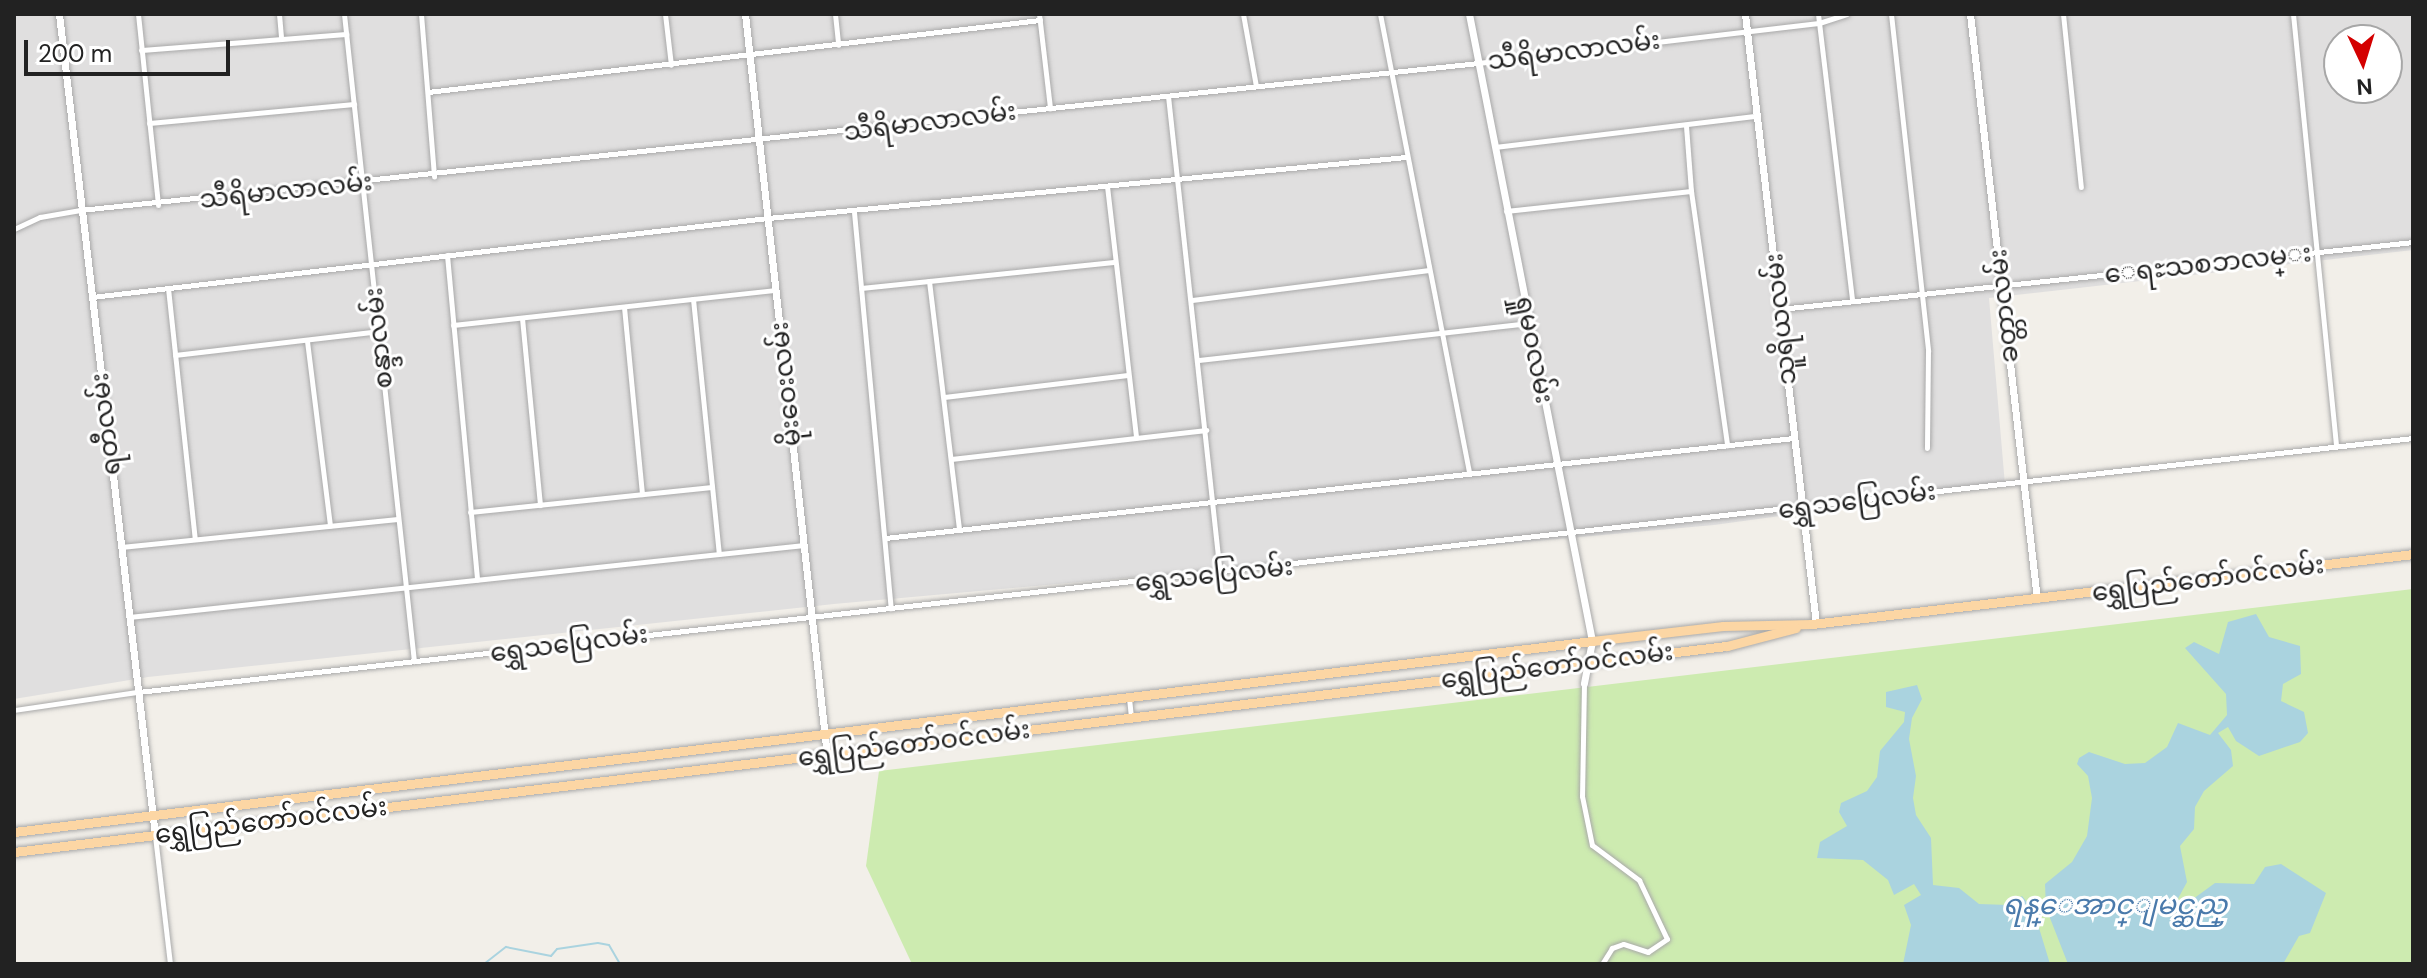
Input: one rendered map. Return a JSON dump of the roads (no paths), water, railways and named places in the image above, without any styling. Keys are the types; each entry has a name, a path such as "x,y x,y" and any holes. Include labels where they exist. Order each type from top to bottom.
{"main road":[{"name":"ရွှေပြည်တော်ဝင်လမ်း","path":"14,832 1592,641 1723,626 1814,624 2413,554"},
{"name":"ရွှေပြည်တော်ဝင်လမ်း","path":"14,852 1727,646 1814,624"}],"street":[{"name":"ရတီလမ်း","path":"59,14 155,835"},
{"path":"138,14 158,205"},
{"path":"279,14 281,39"},
{"name":"စန္ဒာလမ်း","path":"344,14 414,662"},
{"path":"421,14 434,176"},
{"path":"665,14 671,65"},
{"name":"မိုးဝေးလမ်း","path":"745,14 827,755"},
{"path":"835,14 838,45"},
{"path":"1243,14 1256,86"},
{"path":"1380,14 1469,472"},
{"name":"ရှုမဝလမ်း","path":"1469,14 1505,211 1592,641 1584,683"},
{"name":"သူရိယလမ်း","path":"1745,14 1759,116 1814,624"},
{"path":"1818,14 1852,301"},
{"name":"သီရိမာလာလမ်း","path":"14,229 40,217 80,210 158,205 758,142 1478,63 1819,23 1847,14"},
{"path":"1891,14 1928,351 1927,448"},
{"name":"ခတ္တာလမ်း","path":"1970,14 2037,599"},
{"path":"2063,14 2081,187"},
{"path":"2293,14 2336,446"},
{"path":"428,92 749,57 1040,17 1050,108"},
{"path":"141,50 346,34"},
{"path":"1168,96 1220,575"},
{"path":"149,123 354,104"},
{"path":"1495,147 1759,116"},
{"path":"1686,126 1691,191 1727,445"},
{"path":"91,297 768,218 1406,157"},
{"path":"1107,186 1136,437"},
{"path":"1505,211 1691,191"},
{"path":"854,212 891,608"},
{"name":"ေရႊသစၥာလမ္း","path":"1780,309 2413,242"},
{"path":"447,255 477,580"},
{"path":"861,288 1114,262"},
{"path":"1192,300 1429,270"},
{"path":"929,281 959,529"},
{"path":"168,288 195,539"},
{"path":"453,325 776,290"},
{"path":"693,299 719,554"},
{"path":"624,307 642,494"},
{"path":"522,318 540,505"},
{"path":"1199,360 1443,336 1529,323"},
{"path":"175,355 378,331"},
{"path":"307,341 330,526"},
{"path":"944,397 1128,375"},
{"path":"951,459 1206,430"},
{"path":"885,538 1212,499 1793,438"},
{"name":"ရွှေသပြေလမ်း","path":"14,710 138,692 812,616 1220,575 2413,438"},
{"path":"470,512 712,487"},
{"path":"121,547 398,519"},
{"path":"129,617 804,545"},
{"path":"1334,673 1336,693"},
{"path":"1584,683 1582,796 1592,845 1639,880 1667,939 1648,952 1623,944 1612,948 1602,964"},
{"path":"1129,698 1131,718"},
{"path":"155,835 170,964"}],"water":[{"name":"ရန္ေအာင္ျမင္ဆည္","path":"2256,614 2269,637 2300,646 2301,674 2283,684 2281,701 2304,712 2308,733 2300,742 2259,756 2236,741 2228,727 2218,733 2231,750 2233,766 2204,791 2195,807 2194,829 2180,846 2187,882 2174,906 2178,910 2215,883 2254,884 2265,867 2281,864 2326,893 2310,933 2299,936 2283,964 2068,964 2048,913 2036,918 2050,964 1903,964 1911,925 1904,905 1921,895 1914,884 1894,895 1888,880 1863,860 1817,858 1820,842 1847,826 1839,812 1841,803 1867,791 1877,777 1880,751 1904,722 1905,712 1886,707 1886,692 1917,685 1922,699 1912,718 1909,739 1916,776 1913,798 1916,815 1931,838 1933,885 1959,888 1979,904 2008,905 2022,896 2035,912 2046,909 2045,884 2072,862 2087,836 2092,798 2088,776 2077,764 2079,758 2089,752 2125,764 2145,763 2167,747 2178,723 2210,735 2227,715 2226,694 2185,648 2194,642 2219,654 2228,622"}],"waterway":[{"path":"484,964 506,947 551,956 557,949 598,943 609,945 620,964"}]}
